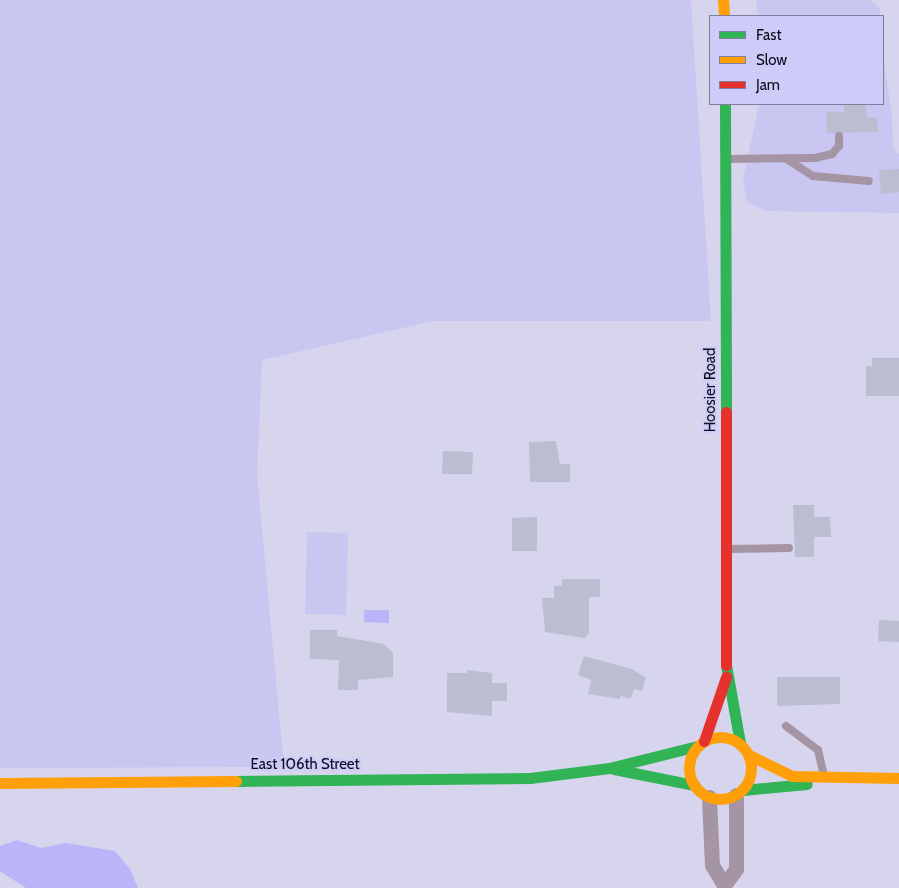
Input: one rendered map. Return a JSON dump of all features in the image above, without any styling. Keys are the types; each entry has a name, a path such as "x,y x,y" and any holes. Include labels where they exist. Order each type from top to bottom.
{"street":[{"path":"724,0 724,15"},
{"name":"Hoosier Road","path":"725,105 726,676 740,743"},
{"name":"Hoosier Road","path":"700,744 726,676"},
{"path":"865,778 739,792 724,799 709,797 694,785 689,761 700,744 726,736 740,743 749,755 792,776 899,778"},
{"name":"East 106th Street","path":"0,784 520,778 609,768 700,744"},
{"path":"709,797 712,865 724,887 736,869 739,792 751,775 749,755"},
{"name":"East 106th Street","path":"609,768 694,785"}],"lane":[{"path":"725,159 832,154 839,146 839,136"},
{"path":"784,157 813,176 870,181"},
{"path":"726,548 789,548"},
{"path":"786,726 818,750 824,776"}],"shaded area":[{"path":"0,0 691,0 711,321 433,321 262,360 257,474 284,767 0,768"},
{"path":"756,0 870,0 880,8 880,15 758,15"},
{"path":"884,63 892,113 893,147 899,154 899,213 765,211 747,202 743,180 759,105 884,105"},
{"path":"307,532 348,533 346,615 305,614"},
{"path":"364,610 389,610 389,623 364,622"},
{"path":"17,840 41,848 66,843 115,851 130,869 138,888 26,888 0,871 0,846"}],"building":[{"path":"844,105 866,105 867,118 877,118 878,132 827,133 826,112 844,112"},
{"path":"899,169 899,192 881,194 879,170"},
{"path":"872,358 899,358 899,396 866,396 866,366 872,366"},
{"path":"556,441 560,464 570,464 570,482 530,482 529,442"},
{"path":"443,451 473,452 472,474 442,474"},
{"path":"793,505 814,505 814,517 830,517 831,537 814,537 814,557 795,557"},
{"path":"537,517 537,551 512,551 512,518"},
{"path":"562,579 600,579 600,597 589,597 589,633 584,638 545,632 542,598 554,598 554,586 562,586"},
{"path":"879,620 899,621 899,642 878,641"},
{"path":"310,630 337,630 337,636 384,644 393,653 393,677 358,680 358,690 338,690 339,660 310,659"},
{"path":"584,656 632,669 646,678 642,691 634,689 630,699 621,696 620,699 588,694 591,680 578,675"},
{"path":"467,670 492,673 492,683 507,683 507,701 492,701 492,716 447,712 447,673 467,673"},
{"path":"777,677 840,677 840,704 777,706"}],"traffic: fast":[{"path":"725,105 726,412"},
{"path":"726,665 740,743"},
{"path":"236,781 530,778 609,768 697,746"},
{"path":"614,769 694,785"},
{"path":"743,790 807,784"}],"traffic: slow":[{"path":"723,0 724,15"},
{"path":"714,737 726,737 742,746 749,756 751,768 749,780 742,790 726,799 714,799 703,794 694,785 689,774 689,762 694,751 703,742 714,737"},
{"path":"749,755 792,776 899,778"},
{"path":"0,783 236,781"}],"traffic: jam":[{"path":"726,412 726,665"},
{"path":"704,741 726,677"}]}
